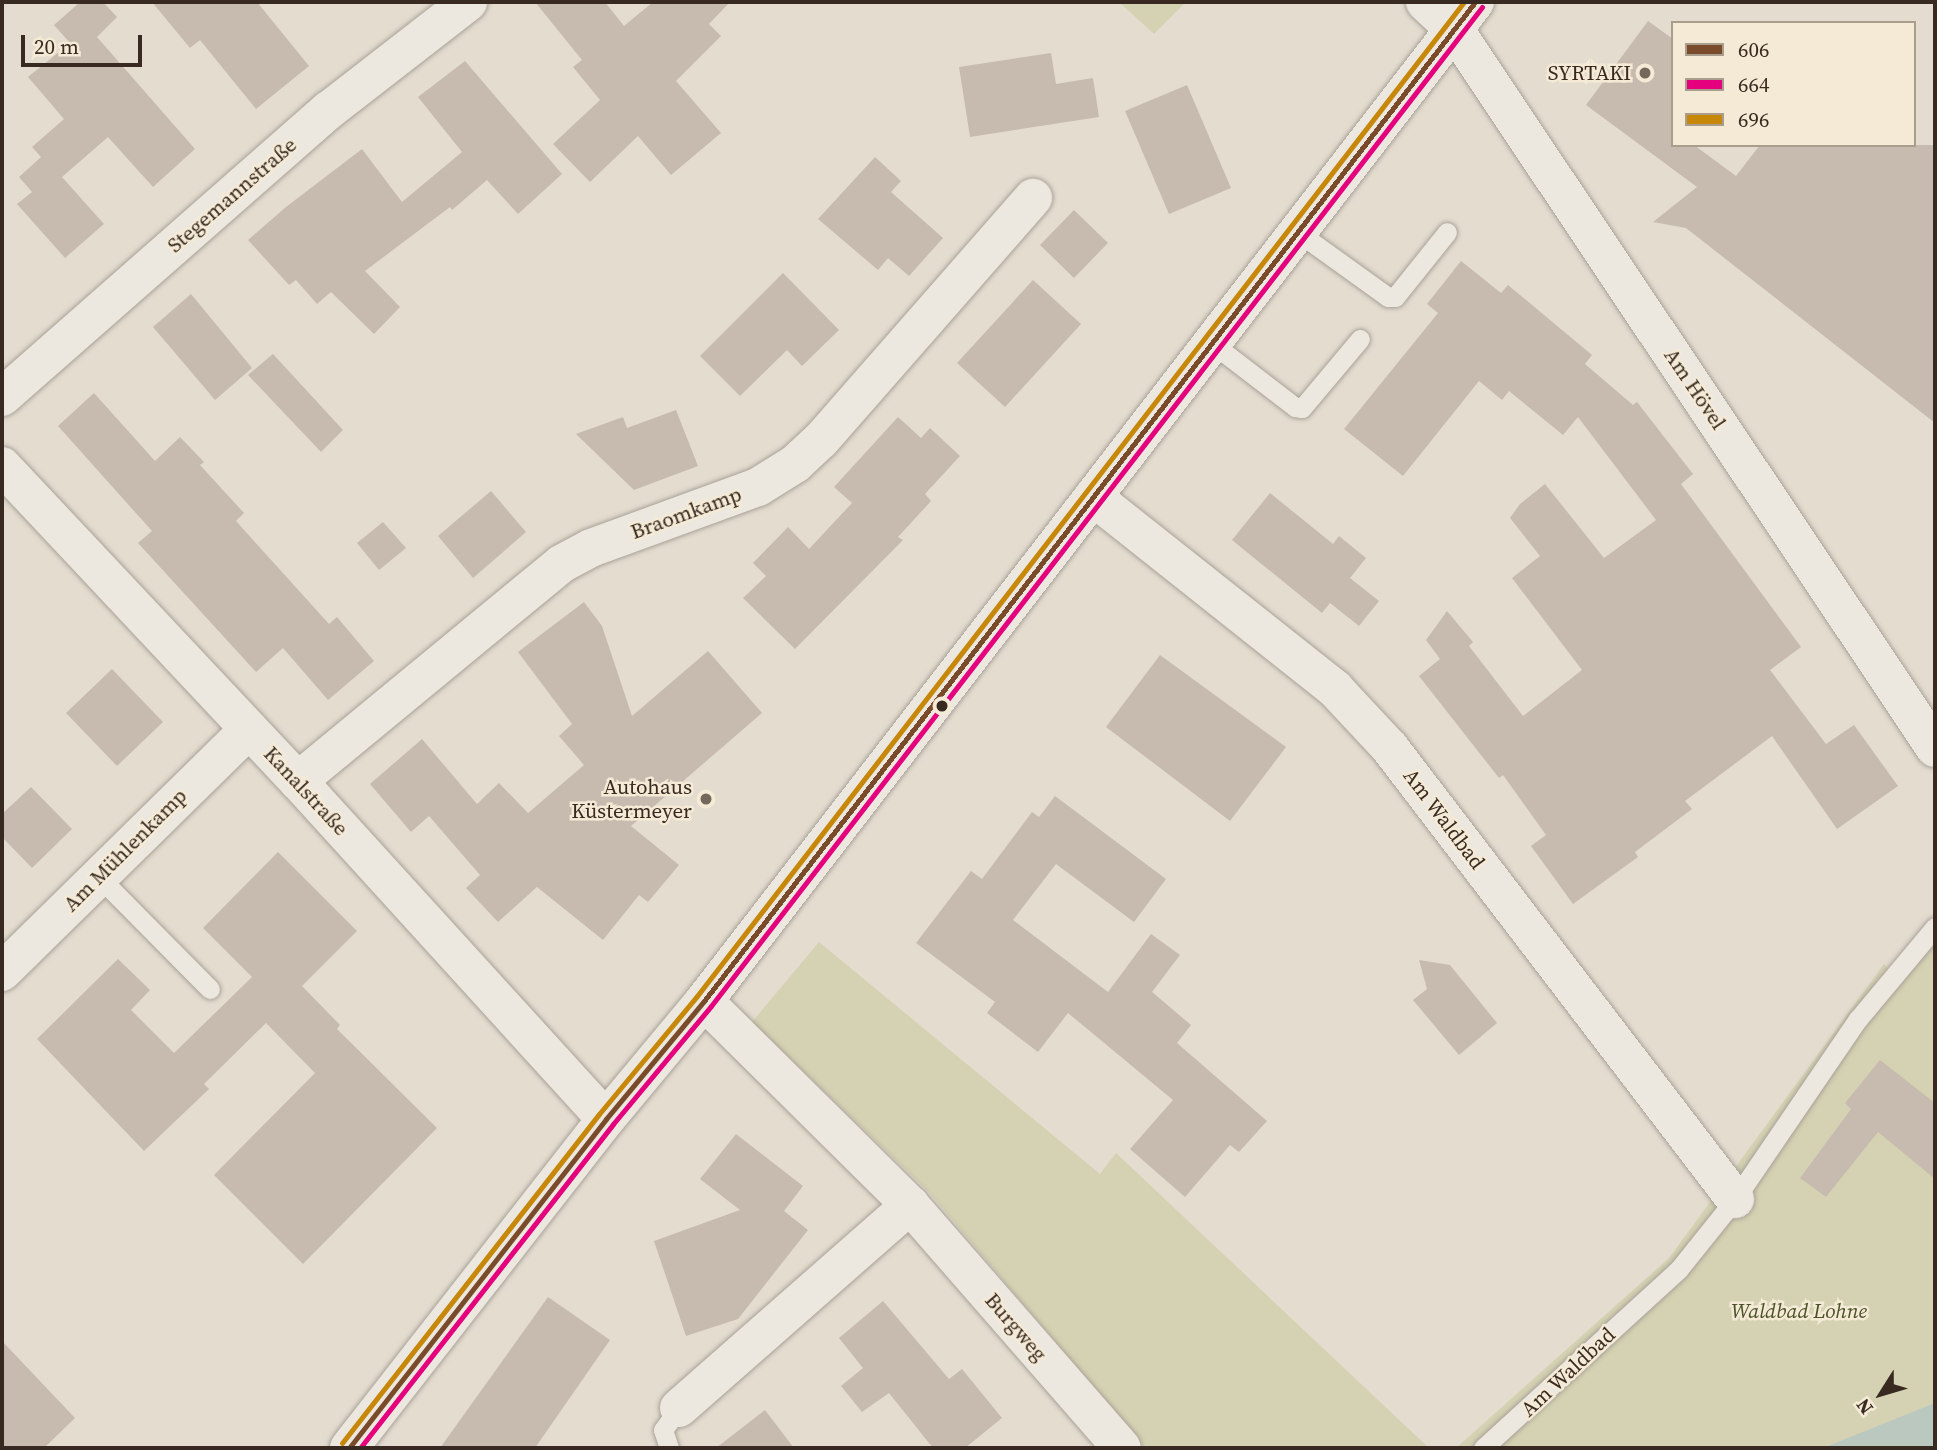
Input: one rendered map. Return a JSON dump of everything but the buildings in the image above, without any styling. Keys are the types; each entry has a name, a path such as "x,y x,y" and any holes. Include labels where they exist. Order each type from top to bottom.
{"street":[{"name":"Stegemannstraße","path":"2,397 329,110 468,2"},
{"name":"Am Hövel","path":"1425,2 1464,16 1935,748"},
{"path":"349,1448 606,1119 704,1001 1464,16"},
{"name":"Braomkamp","path":"298,781 561,564 591,548 758,487 795,464 821,440 1033,198"},
{"name":"Kanalstraße","path":"2,466 298,781 606,1119"},
{"name":"Am Waldbad","path":"1093,497 1335,689 1390,748 1735,1199"},
{"name":"Am Mühlenkamp","path":"2,972 248,729"},
{"name":"Burgweg","path":"704,1001 910,1205 1122,1448"},
{"path":"678,1408 910,1205"}],"lane":[{"path":"1299,233 1388,297 1395,297 1447,232"},
{"path":"1213,344 1295,407 1301,408 1360,339"},
{"path":"99,876 210,989"},
{"name":"Am Waldbad","path":"1483,1448 1679,1269 1735,1199 1858,1019 1935,927"},
{"path":"669,1448 663,1430 678,1408"}],"green space":[{"path":"1119,2 1186,2 1154,34"},
{"name":"Waldbad Lohne","path":"1935,941 1935,1448 1456,1448 1669,1258 1884,964 1899,980"},
{"path":"819,942 1100,1174 1116,1153 1429,1448 1145,1448 928,1191 752,1022"}],"shaded area":[{"path":"1935,1403 1935,1448 1823,1448"}],"transit line":[{"name":"696","path":"342,1443 599,1114 697,996 1464,2"},
{"name":"606","path":"349,1448 606,1119 704,1001 1475,2"},
{"name":"664","path":"360,1448 613,1124 711,1006 1482,7"}],"place":[{"name":"SYRTAKI","path":"1645,73"},
{"name":"Autohaus Küstermeyer","path":"706,799"}]}
